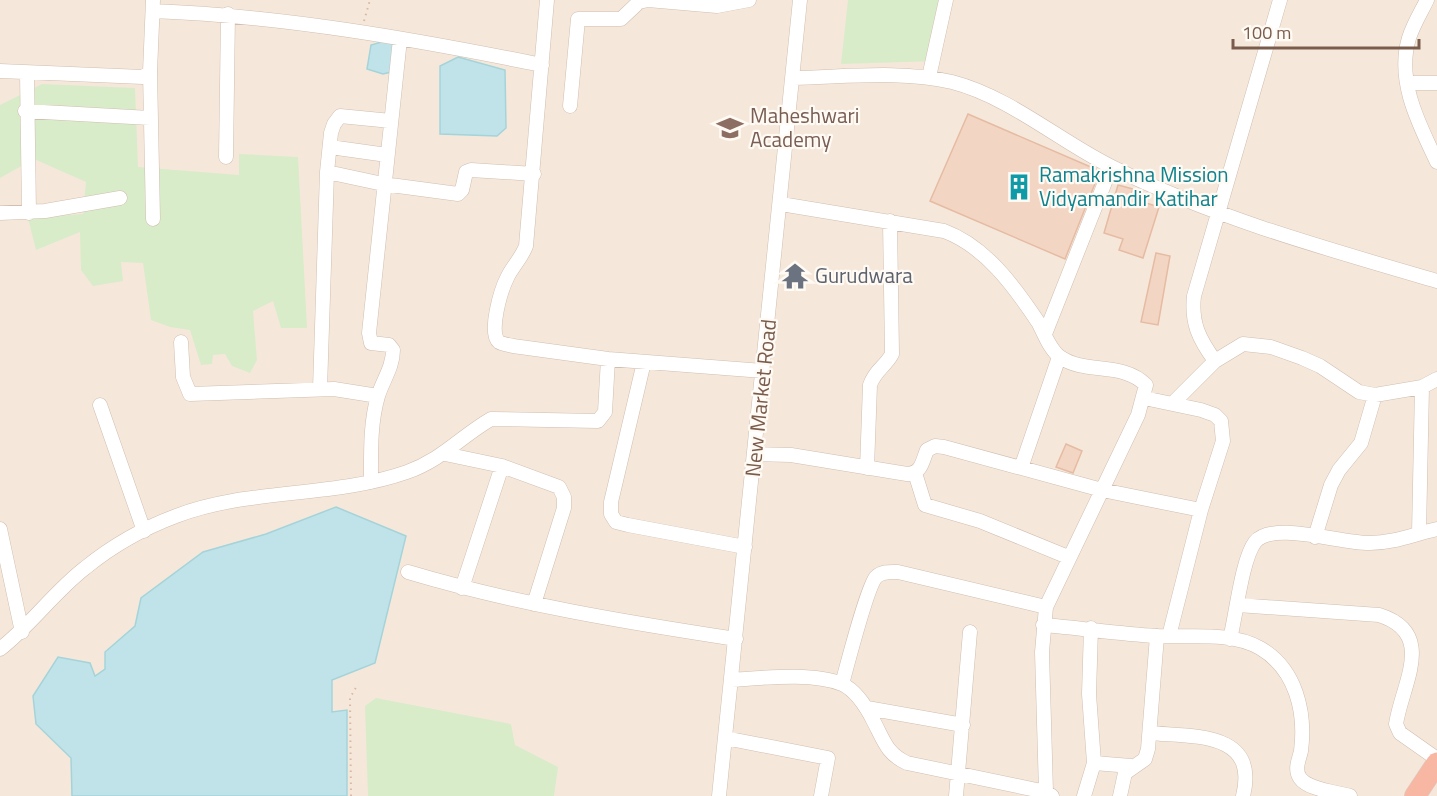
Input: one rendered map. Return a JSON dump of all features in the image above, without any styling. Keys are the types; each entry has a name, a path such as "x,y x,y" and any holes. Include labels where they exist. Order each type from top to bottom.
{"highway":[{"path":"1415,796 1437,761"}],"street":[{"path":"547,0 534,174 526,246 521,259 506,280 495,317 494,335 500,342 513,346 608,359 763,371"},
{"path":"570,106 578,19 621,19 639,2 648,0 717,6 749,0"},
{"name":"New Market Road","path":"719,796 794,78 800,0"},
{"path":"929,77 946,0"},
{"path":"1215,361 1201,342 1194,326 1193,309 1218,212 1280,0"},
{"path":"1427,0 1409,38 1405,61 1407,83 1416,117 1437,162"},
{"path":"153,219 150,72 153,5 400,39 542,65"},
{"path":"226,157 228,14"},
{"path":"371,482 371,444 378,396 393,359 393,350 389,345 371,343 369,333 400,39"},
{"path":"0,71 143,78 150,72"},
{"path":"27,73 29,213"},
{"path":"794,78 929,77 956,83 986,95 1111,167 1218,212 1315,245 1437,281"},
{"path":"1407,83 1437,83"},
{"path":"26,111 150,118"},
{"path":"320,389 327,172 334,124 340,116 391,122"},
{"path":"330,147 387,154"},
{"path":"1045,334 1111,167"},
{"path":"327,172 383,184 458,194 466,172 471,170 534,174"},
{"path":"0,213 29,213 120,198"},
{"path":"731,680 806,678 842,684 867,708 885,747 894,757 907,763 1049,794 1043,625 1046,607 1144,398 1146,385 1135,374 1075,363 1059,357 1045,334 980,249 964,238 944,231 781,204"},
{"path":"867,468 870,385 874,373 887,363 892,354 890,222"},
{"path":"181,342 183,377 190,394 320,389 378,396"},
{"path":"1173,403 1215,361 1243,344 1270,347 1320,366 1359,392 1375,395 1422,387 1437,379"},
{"path":"1021,468 1059,357"},
{"path":"0,649 22,632 84,568 124,541 176,516 236,501 371,482 405,472 445,454 476,427 491,419 598,421 605,412 608,359"},
{"path":"644,362 611,502 611,514 616,522 627,525 745,547"},
{"path":"1419,533 1422,387"},
{"path":"1315,537 1331,485 1361,443 1375,395"},
{"path":"1120,796 1125,773 1131,766 1145,759 1163,636 1222,441 1221,422 1215,415 1173,403 1144,398"},
{"path":"100,405 144,531"},
{"path":"755,454 791,456 915,473 921,468 927,450 934,446 1101,490 1201,510"},
{"path":"445,454 502,466 559,487 564,497 564,508 534,604"},
{"path":"462,588 502,466"},
{"path":"915,473 925,506 980,521 1068,557"},
{"path":"0,529 22,632"},
{"path":"1230,639 1247,557 1261,536 1269,532 1284,532 1351,543 1370,543 1400,540 1437,529"},
{"path":"408,572 462,588 534,604 736,639"},
{"path":"842,684 869,592 877,577 887,572 898,572 1046,607"},
{"path":"1238,604 1379,615 1394,619 1410,636 1413,664 1396,724 1400,733 1437,761"},
{"path":"1043,625 1163,636 1230,639 1260,648 1290,678 1299,698 1303,726 1297,766 1299,777 1306,783 1350,796"},
{"path":"1084,796 1094,763 1089,694 1091,628"},
{"path":"956,796 970,632"},
{"path":"867,708 963,725"},
{"path":"1150,733 1212,738 1228,744 1240,758 1244,767 1243,796"},
{"path":"725,738 828,758 821,796"},
{"path":"1094,763 1131,766"}],"path":[{"path":"360,33 370,0"},
{"path":"351,796 350,698 358,684"}],"shaded area":[{"path":"0,0 1437,0 1437,796 0,796"}],"green space":[{"path":"848,0 945,0 937,61 841,64"},
{"path":"42,84 135,88 138,167 239,175 239,154 298,157 307,328 281,328 273,301 253,311 257,360 250,373 232,366 225,354 213,355 212,364 201,365 190,330 170,327 151,320 143,263 121,262 123,281 93,286 81,270 80,232 36,250 28,218 83,214 86,182 34,159 0,178 0,105"},
{"path":"376,698 511,724 515,745 558,767 554,796 368,796 365,706"}],"water":[{"path":"388,40 399,50 391,72 383,74 367,69 371,45"},
{"path":"458,57 505,70 506,128 497,136 440,134 440,66"},
{"path":"336,507 406,536 375,663 332,680 332,712 347,710 347,796 72,796 71,758 36,724 33,696 58,657 90,663 95,676 105,669 105,652 135,626 141,598 203,552 266,534"}],"building":[{"name":"Ramakrishna Mission Vidyamandir Katihar","path":"968,114 1100,171 1065,259 930,201"},
{"path":"1118,185 1133,189 1130,198 1159,207 1143,258 1119,250 1123,239 1104,233"},
{"path":"1156,253 1170,256 1158,325 1141,322"},
{"path":"1066,444 1082,451 1073,473 1056,467"}],"place":[{"name":"Maheshwari Academy","path":"730,128"},
{"name":"Ramakrishna Mission Vidyamandir Katihar","path":"1019,187"},
{"name":"Gurudwara","path":"795,276"}]}
